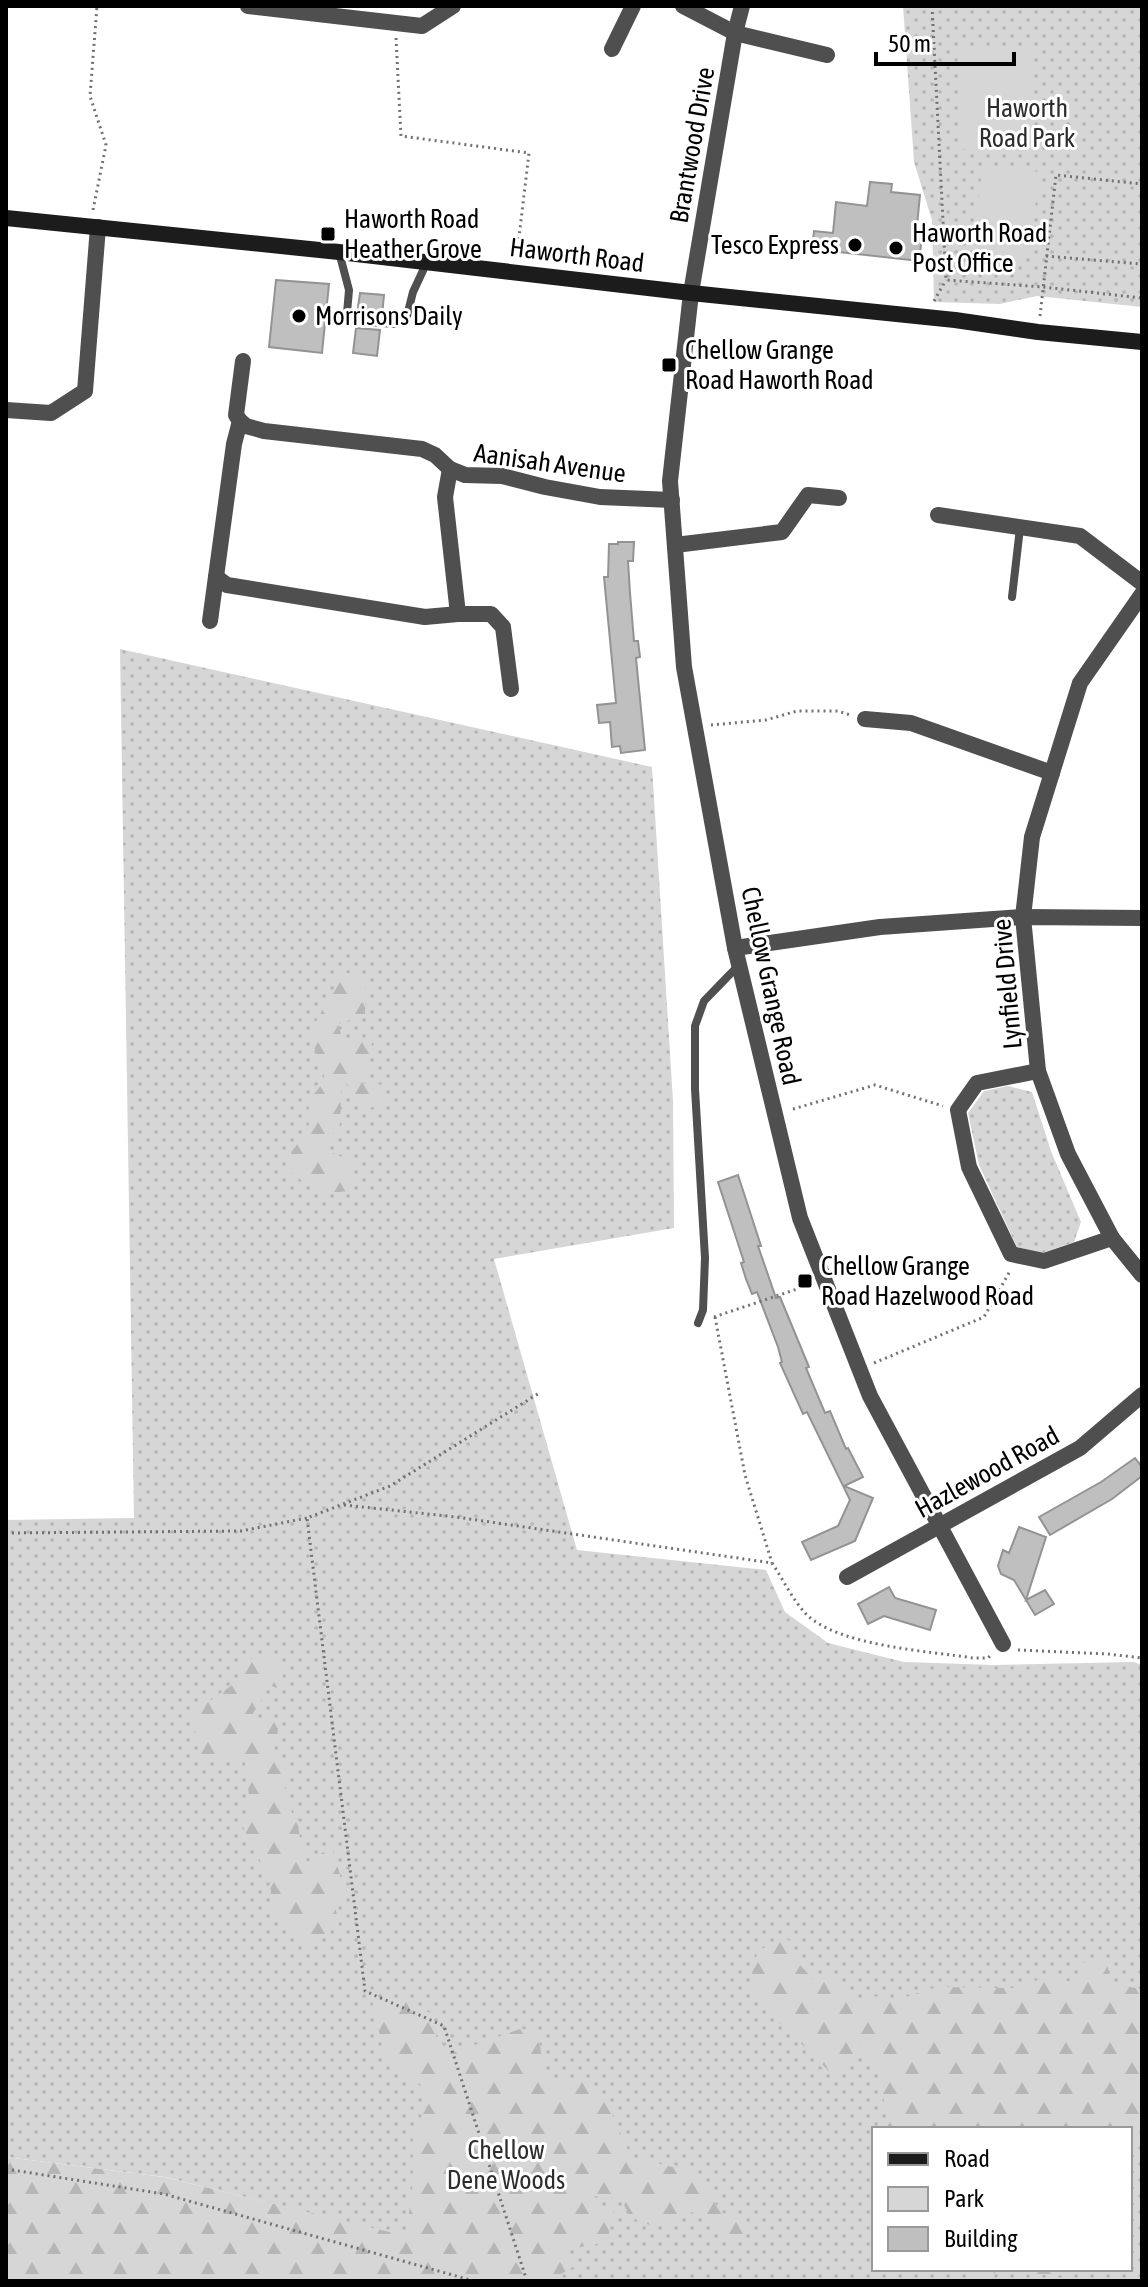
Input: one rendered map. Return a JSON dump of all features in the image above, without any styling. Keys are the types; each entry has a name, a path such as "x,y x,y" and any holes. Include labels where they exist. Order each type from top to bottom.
{"main road":[{"name":"Haworth Road","path":"6,218 427,261 1142,342"}],"street":[{"path":"248,6 422,26 453,6"},
{"path":"612,49 633,6"},
{"path":"683,6 735,33 827,55"},
{"name":"Brantwood Drive","path":"691,293 742,6"},
{"path":"6,410 51,413 85,391 94,226"},
{"name":"Chellow Grange Road","path":"691,293 670,481 684,667 735,948 800,1218 870,1396 1003,1644"},
{"path":"210,621 234,444 240,421 236,415 243,361"},
{"name":"Aanisah Avenue","path":"240,421 264,431 422,449 435,455 450,469 465,475 502,476 589,496 672,500"},
{"path":"450,469 445,497 458,614"},
{"path":"675,545 782,532 808,495 839,498"},
{"path":"938,515 1080,536 1142,583"},
{"path":"216,577 227,585 425,617 491,614 503,627 511,689"},
{"name":"Lynfield Drive","path":"1142,594 1080,683 1032,837 1023,917 1038,1071 1068,1154 1112,1238 1142,1275"},
{"path":"865,719 911,723 1052,773"},
{"path":"735,948 880,927 1023,917 1142,918"},
{"path":"1038,1071 977,1083 958,1110 969,1167 1011,1254 1044,1261 1112,1238"},
{"name":"Hazlewood Road","path":"847,1577 1080,1448 1142,1395"}],"lane":[{"path":"339,252 349,290 347,313 352,321 396,324 406,320 413,292 427,261"},
{"path":"1012,597 1020,527"},
{"path":"698,1323 703,1310 705,1258 695,1089 695,1026 704,1001 739,965"}],"path":[{"path":"94,226 106,145 90,96 97,6"},
{"path":"932,6 946,280 934,302"},
{"path":"395,23 401,136 529,153 515,273"},
{"path":"1038,332 1056,175 1142,184"},
{"path":"1046,256 1142,264"},
{"path":"946,280 1142,298"},
{"path":"695,727 766,720 797,711 838,711 865,719"},
{"path":"775,1114 875,1085 958,1110"},
{"path":"860,1370 984,1317 1019,1255"},
{"path":"698,1323 824,1280"},
{"path":"715,1317 745,1475 772,1563 806,1614 825,1628 861,1640 973,1658 988,1658 1003,1644 1020,1651 1142,1658"},
{"path":"6,1533 241,1531 307,1518 390,1486 541,1392"},
{"path":"340,1504 456,1517 772,1563"},
{"path":"307,1518 365,1991 444,2026 527,2281"},
{"path":"6,2169 164,2194 474,2281"}],"green space":[{"name":"Haworth Road Park","path":"903,6 1142,6 1142,307 1037,296 1000,304 934,302 932,220 914,162"},
{"path":"959,46 1034,50 1032,150 959,149"},
{"path":"983,165 1040,172 1028,258 971,250"},
{"path":"120,649 652,767 673,1101 674,1228 494,1259 577,1550 766,1570 785,1612 828,1643 904,1662 994,1665 1134,1662 1142,1665 1142,2281 534,2281 406,2237 165,2177 6,2157 6,1520 134,1518"},
{"path":"338,971 366,977 365,1015 338,1024 344,1043 374,1035 362,1083 385,1085 381,1105 365,1109 342,1077 340,1124 322,1148 351,1161 353,1190 332,1192 308,1184 284,1168 292,1151 309,1130 309,1100 324,1082 309,1034 335,988"},
{"path":"1008,1086 1032,1092 1051,1151 1081,1222 1074,1242 1042,1253 1017,1247 979,1165 968,1113 984,1091"},
{"path":"276,1656 287,1666 277,1688 266,1684 263,1698 250,1718 279,1723 273,1755 287,1768 284,1796 298,1825 304,1864 332,1847 345,1892 335,1906 339,1926 302,1948 272,1908 270,1880 241,1823 250,1805 245,1761 213,1762 201,1758 191,1714 238,1681 244,1663 255,1657"},
{"path":"788,1939 799,1964 813,1979 832,1976 857,1999 879,1996 899,1999 937,1987 1015,1988 1046,1977 1078,1983 1082,1963 1106,1958 1111,1984 1142,1989 1142,2128 1132,2144 1132,2127 876,2127 888,2120 877,2066 860,2045 845,2070 830,2072 776,2019 749,1985 758,1950"},
{"name":"Chellow Dene Woods","path":"405,1998 430,2013 439,2053 446,2055 520,2029 533,2030 539,2039 545,2079 591,2082 607,2102 631,2157 694,2172 722,2213 742,2216 750,2225 736,2246 724,2240 714,2223 702,2214 689,2212 666,2226 644,2224 630,2216 620,2198 594,2196 591,2208 615,2206 607,2242 565,2250 578,2264 549,2281 6,2281 6,2157 164,2177 406,2236 413,2181 413,2131 430,2102 420,2084 386,2065 372,1999"},
{"path":"974,2271 998,2271 979,2281"},
{"path":"1004,2271 1072,2271 1072,2276"}],"building":[{"path":"870,182 892,184 891,192 920,195 916,236 922,237 919,261 812,249 814,231 833,233 836,202 867,206"},
{"name":"Morrisons Daily","path":"276,280 329,284 322,353 269,347"},
{"path":"360,293 384,295 382,316 357,314"},
{"path":"356,328 380,330 377,356 353,353"},
{"path":"634,542 633,561 628,561 634,641 638,641 640,657 636,658 645,750 621,753 620,746 612,747 610,722 599,723 597,705 616,703 604,577 608,577 609,544"},
{"path":"738,1175 776,1298 780,1297 825,1413 830,1411 846,1449 863,1477 844,1486 873,1498 855,1541 811,1560 802,1542 838,1526 850,1500 807,1412 803,1414 780,1363 778,1347 757,1292 752,1294 746,1279 741,1263 744,1262 718,1182"},
{"path":"1135,1458 1142,1467 1142,1476 1112,1499 1050,1535 1039,1517 1101,1482"},
{"path":"1019,1527 1046,1537 1026,1600 1014,1580 1001,1574 998,1566 1003,1550 1009,1553"},
{"path":"889,1587 895,1598 936,1610 930,1630 884,1616 868,1624 858,1604"},
{"path":"1045,1590 1054,1604 1035,1615 1026,1600"}],"place":[{"name":"Haworth Road Heather Grove","path":"328,234"},
{"name":"Tesco Express","path":"855,245"},
{"name":"Haworth Road Post Office","path":"896,248"},
{"name":"Morrisons Daily","path":"299,316"},
{"name":"Chellow Grange Road Haworth Road","path":"669,365"},
{"name":"Chellow Grange Road Hazelwood Road","path":"805,1281"}]}
